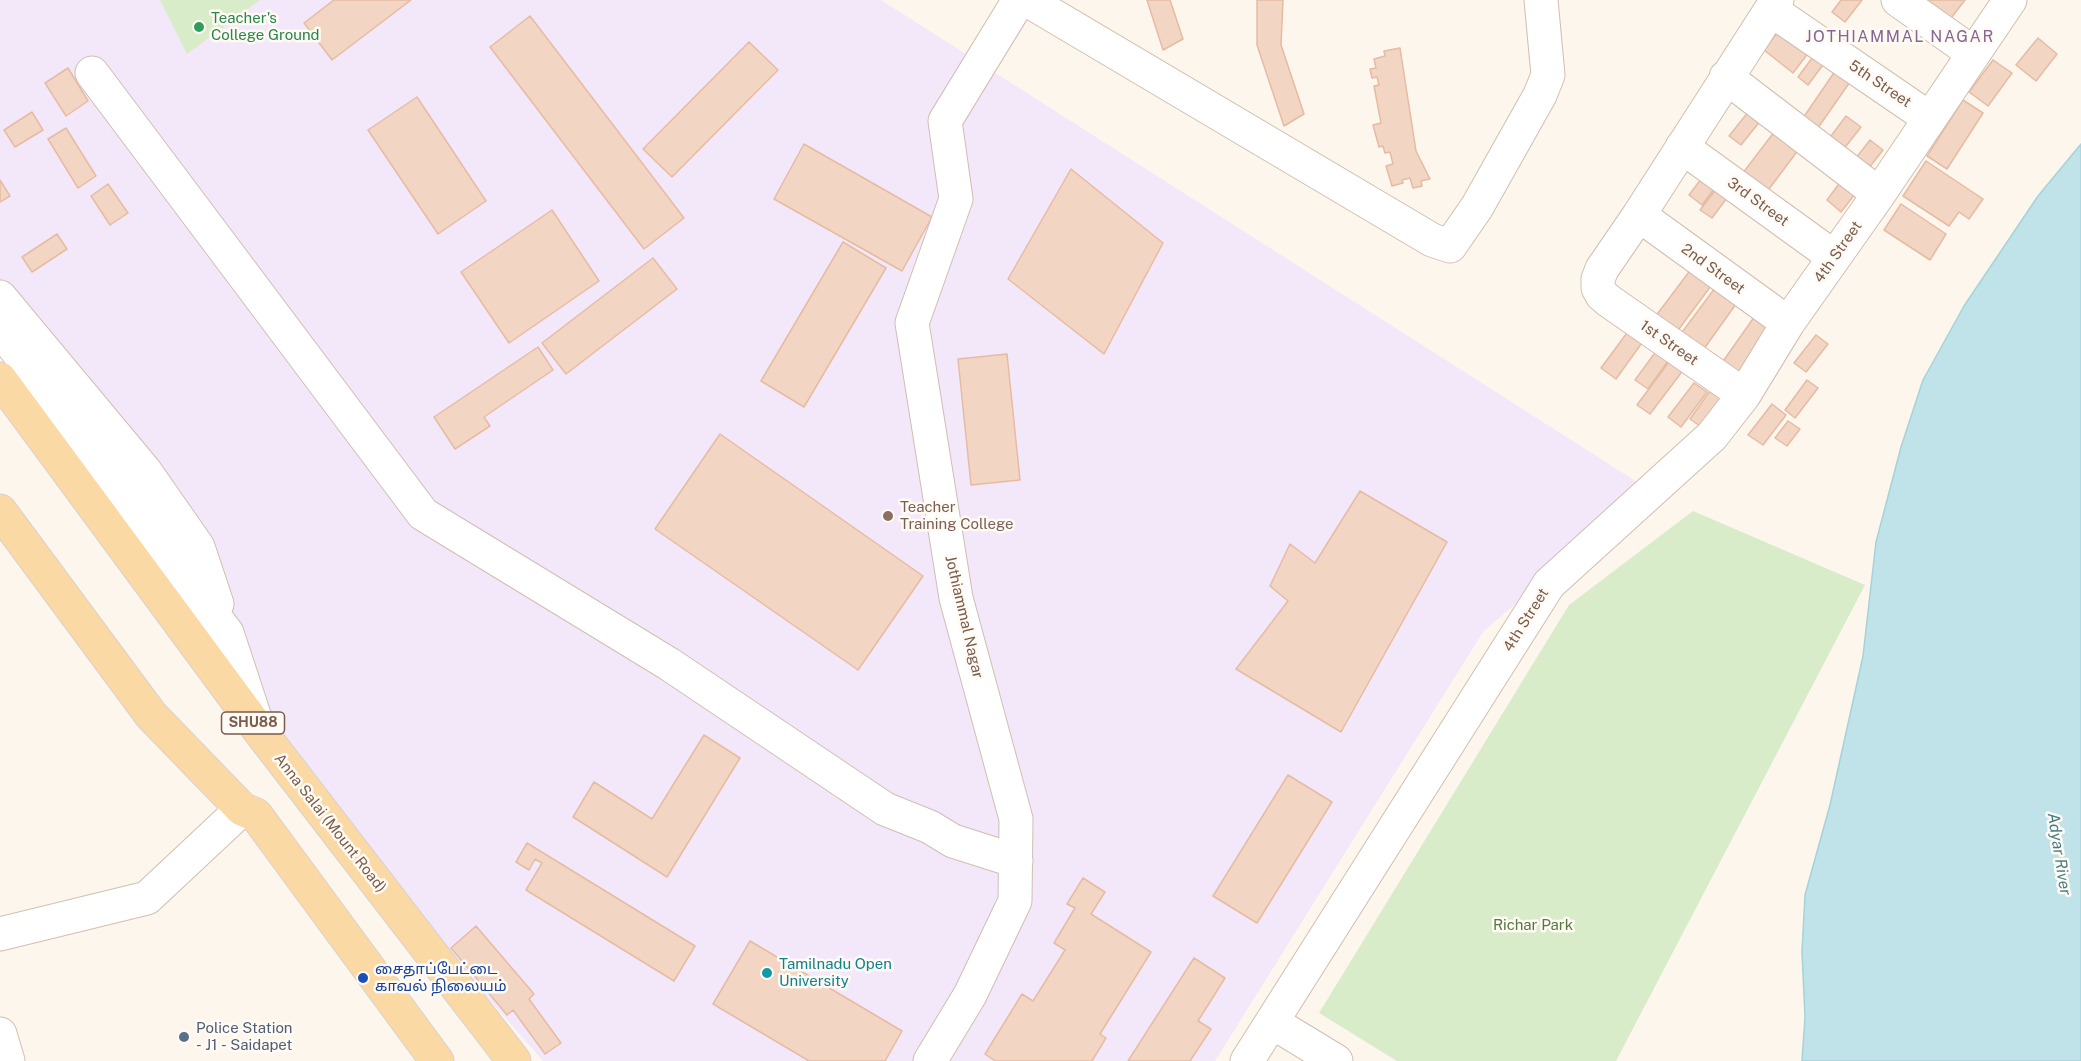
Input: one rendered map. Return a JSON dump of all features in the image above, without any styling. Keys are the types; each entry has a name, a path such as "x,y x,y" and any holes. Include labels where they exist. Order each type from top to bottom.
{"main road":[{"name":"Anna Salai (Mount Road)","path":"0,378 259,730 514,1061"},
{"path":"0,511 151,715 242,809 256,815 437,1061"}],"street":[{"name":"Jothiammal Nagar","path":"930,1061 970,994 1015,901 1016,819 956,598 912,322 956,199 945,121 1019,0"},
{"path":"1027,0 1432,240 1450,246 1482,196 1540,95 1548,75 1541,0"},
{"path":"1898,0 1973,53"},
{"name":"4th Street","path":"1247,1061 1548,584 1686,461 1712,436 1744,396 1788,324 2010,0"},
{"path":"1639,215 1774,5"},
{"name":"5th Street","path":"1774,5 1929,118"},
{"path":"92,73 423,514 669,664 885,809 930,827 953,841 1016,861"},
{"path":"1726,77 1879,194"},
{"name":"3rd Street","path":"1682,147 1834,257"},
{"name":"1st Street","path":"1639,215 1602,269 1598,279 1598,288 1602,296 1744,396"},
{"name":"2nd Street","path":"1639,215 1788,324"},
{"path":"0,297 145,471 198,547 259,730"},
{"path":"0,328 227,633"},
{"path":"0,934 147,898 242,809"},
{"path":"1272,1022 1336,1061"},
{"path":"0,1034 8,1061"}],"shaded area":[{"name":"Teacher Training College","path":"0,0 881,0 1648,489 1483,632 1215,1061 543,1061 444,948 201,656 0,315"}],"green space":[{"name":"Teacher's College Ground","path":"160,0 260,0 187,54"},
{"name":"Richar Park","path":"1693,511 1865,585 1616,1061 1397,1061 1319,1013 1569,605"}],"water":[{"name":"Adyar River","path":"2081,144 2081,1061 1802,1061 1805,1017 1802,952 1805,895 1830,805 1863,656 1876,542 1901,447 1923,380 1964,306 2038,196"}],"building":[{"path":"334,0 411,0 332,60 304,23"},
{"path":"1147,0 1170,0 1183,39 1163,50"},
{"path":"1257,0 1283,0 1281,45 1304,114 1284,126 1257,45"},
{"path":"1841,0 1862,0 1845,22 1832,12"},
{"path":"1920,0 1965,0 1948,22"},
{"path":"530,16 684,218 644,249 490,47"},
{"path":"1783,25 1812,48 1793,73 1764,50"},
{"path":"2038,38 2057,54 2036,81 2016,65"},
{"path":"749,42 778,70 672,177 643,149"},
{"path":"1821,46 1831,54 1808,85 1798,77"},
{"path":"1400,48 1416,151 1430,179 1421,181 1422,186 1413,188 1410,178 1392,186 1386,166 1393,164 1390,152 1385,153 1383,146 1379,147 1373,125 1381,123 1374,86 1379,85 1377,77 1372,78 1370,69 1376,68 1374,59 1385,56 1384,51"},
{"path":"1993,60 2012,73 1988,106 1969,92"},
{"path":"1842,61 1857,72 1815,132 1801,121"},
{"path":"68,68 88,101 66,116 45,83"},
{"path":"417,97 486,201 438,234 368,130"},
{"path":"1963,100 1983,113 1947,169 1927,156"},
{"path":"1749,111 1761,120 1741,145 1729,136"},
{"path":"32,112 43,130 15,147 4,130"},
{"path":"1846,116 1861,127 1839,155 1825,144"},
{"path":"1778,127 1802,145 1763,197 1739,178"},
{"path":"66,128 96,176 78,188 48,139"},
{"path":"1870,140 1883,150 1865,173 1852,163"},
{"path":"804,144 932,217 902,271 774,199"},
{"path":"1926,161 1983,199 1969,219 1959,212 1949,226 1903,196"},
{"path":"1071,169 1163,243 1104,354 1008,279"},
{"path":"1708,170 1721,180 1702,205 1689,195"},
{"path":"1847,173 1862,185 1841,212 1827,200"},
{"path":"1724,179 1735,187 1712,218 1700,210"},
{"path":"0,180 10,196 0,202"},
{"path":"108,184 128,213 110,225 91,196"},
{"path":"1901,204 1946,234 1930,260 1884,230"},
{"path":"552,210 599,281 509,343 461,272"},
{"path":"57,234 67,249 32,272 22,257"},
{"path":"843,242 886,268 804,407 761,381"},
{"path":"653,258 677,289 566,374 542,343"},
{"path":"1698,260 1719,275 1670,341 1649,325"},
{"path":"1715,288 1736,304 1696,360 1674,343"},
{"path":"1757,313 1776,327 1738,381 1719,367"},
{"path":"1635,322 1649,333 1616,379 1601,368"},
{"path":"1816,335 1828,344 1806,372 1794,363"},
{"path":"1663,342 1675,351 1648,389 1635,380"},
{"path":"538,347 553,370 484,417 490,426 455,449 434,417"},
{"path":"1007,354 1020,480 971,485 958,359"},
{"path":"1674,355 1687,365 1650,414 1637,405"},
{"path":"1718,380 1734,391 1707,431 1690,419"},
{"path":"1807,380 1818,388 1795,418 1785,410"},
{"path":"1694,383 1707,392 1681,427 1668,417"},
{"path":"1772,404 1786,415 1763,445 1748,435"},
{"path":"1788,421 1800,429 1787,446 1775,438"},
{"path":"720,434 923,576 858,670 655,529"},
{"path":"1360,491 1447,542 1341,732 1236,669 1288,601 1270,586 1290,544 1315,563"},
{"path":"704,735 740,758 667,877 573,817 594,782 652,819"},
{"path":"1288,775 1332,802 1257,923 1213,896"},
{"path":"527,843 695,946 674,981 526,890 542,863 535,859 529,870 516,862"},
{"path":"1083,878 1105,892 1091,914 1151,952 1100,1034 1106,1038 1092,1061 995,1061 985,1054 1022,994 1033,1001 1065,950 1054,943 1075,908 1067,904"},
{"path":"476,926 534,994 529,999 561,1043 545,1054 513,1010 507,1015 451,948"},
{"name":"Tamilnadu Open University","path":"750,941 902,1031 885,1061 809,1061 713,1004"},
{"path":"1194,958 1225,978 1198,1021 1211,1029 1190,1061 1128,1061"}],"place":[{"name":"Teacher's College Ground","path":"199,27"},
{"name":"Teacher Training College","path":"888,516"},
{"name":"Tamilnadu Open University","path":"767,973"},
{"name":"சைதாப்பேட்டை காவல் நிலையம்","path":"363,978"},
{"name":"Police Station - J1 - Saidapet","path":"184,1037"}],"district":[{"name":"JOTHIAMMAL NAGAR","path":"1900,37"}]}
